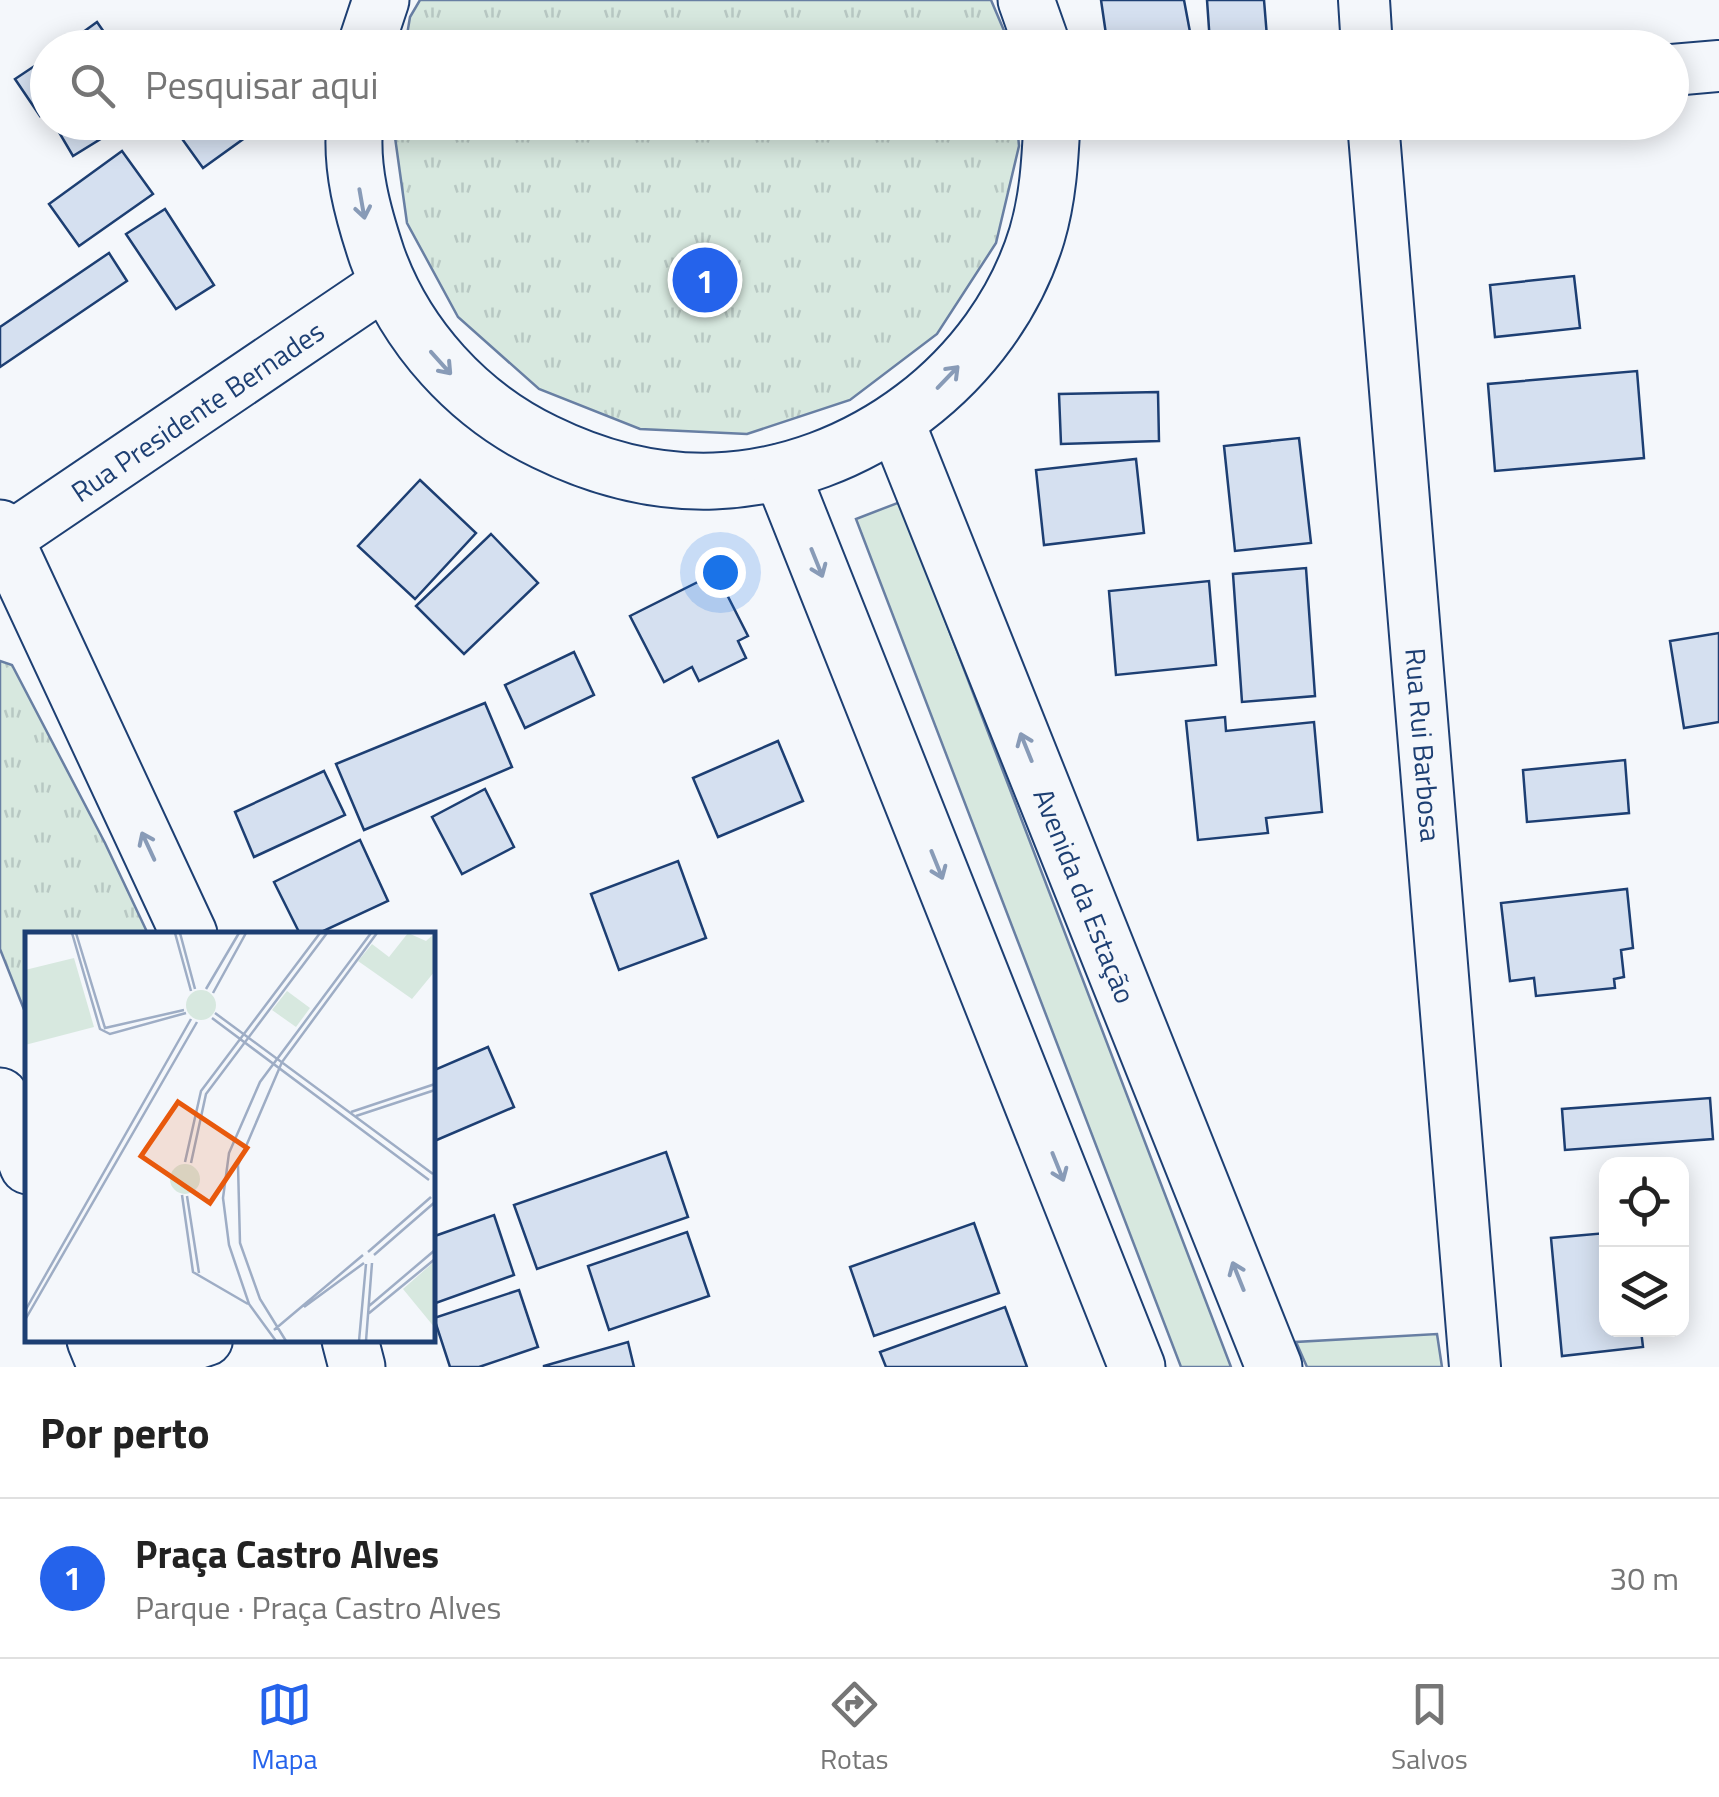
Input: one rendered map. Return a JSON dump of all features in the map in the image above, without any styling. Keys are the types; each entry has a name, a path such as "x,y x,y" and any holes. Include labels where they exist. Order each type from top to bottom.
{"street":[{"path":"371,30 381,0"},
{"path":"1026,0 1037,30"},
{"path":"1364,0 1366,30"},
{"path":"1689,69 1719,66"},
{"path":"356,140 362,210 387,282 420,340 466,390 520,430 581,460 646,477 714,481 781,472 841,452 896,422 942,385 982,341 1014,290 1037,236 1050,178 1051,140"},
{"name":"Rua Rui Barbosa","path":"1374,140 1474,1367"},
{"name":"Rua Presidente Bernades","path":"2,537 387,282"},
{"name":"Avenida da Estação","path":"896,422 1274,1367"},
{"path":"781,472 1137,1367"},
{"path":"2,537 188,932"},
{"path":"0,1096 25,1158"},
{"path":"96,1342 106,1367"},
{"path":"126,1367 201,1342"},
{"path":"351,1342 358,1367"}],"green space":[{"path":"420,0 991,0 1004,30 408,30"},
{"path":"395,140 1018,140 996,243 937,334 850,400 747,434 640,429 539,389 458,317 407,223"},
{"path":"900,502 1231,1367 1181,1367 856,519"},
{"path":"0,661 12,665 147,932 25,932 25,1012 0,949"},
{"path":"1437,1334 1442,1367 1307,1367 1296,1342"}],"building":[{"path":"1101,0 1184,0 1190,30 1105,30"},
{"path":"1207,0 1264,0 1266,30 1209,30"},
{"path":"97,22 103,30 86,30"},
{"path":"30,69 30,101 15,79"},
{"path":"64,140 99,140 73,156"},
{"path":"183,140 242,140 203,168"},
{"path":"122,151 153,194 79,246 49,204"},
{"path":"165,209 214,285 176,309 126,234"},
{"path":"109,253 127,281 0,367 0,327"},
{"path":"1574,276 1580,328 1495,337 1490,285"},
{"path":"1637,371 1644,458 1495,471 1488,384"},
{"path":"1158,392 1159,441 1061,444 1059,394"},
{"path":"1299,438 1311,543 1235,551 1224,446"},
{"path":"1136,459 1144,533 1044,545 1036,470"},
{"path":"420,480 476,533 415,599 358,546"},
{"path":"491,534 538,583 464,654 416,606"},
{"path":"1306,568 1315,696 1242,702 1233,574"},
{"path":"716,573 748,636 738,641 746,658 699,681 692,667 664,682 630,616"},
{"path":"1209,581 1216,665 1116,675 1109,591"},
{"path":"1719,633 1719,722 1684,728 1670,641"},
{"path":"574,652 594,695 525,728 505,685"},
{"path":"485,703 512,767 364,830 336,764"},
{"path":"1225,717 1226,731 1314,722 1322,812 1266,818 1268,833 1198,840 1186,721"},
{"path":"778,741 803,801 718,837 693,778"},
{"path":"1625,760 1629,813 1527,822 1523,770"},
{"path":"324,771 345,815 254,857 235,812"},
{"path":"485,789 514,847 462,874 432,817"},
{"path":"360,840 388,901 321,932 299,932 274,882"},
{"path":"678,861 706,938 619,970 591,894"},
{"path":"1627,889 1633,948 1621,950 1624,977 1614,979 1615,988 1536,996 1534,978 1510,981 1501,903"},
{"path":"488,1047 514,1107 435,1141 435,1070"},
{"path":"1710,1098 1713,1139 1565,1150 1562,1109"},
{"path":"666,1152 688,1217 537,1269 514,1205"},
{"path":"494,1215 514,1275 435,1303 435,1236"},
{"path":"974,1223 999,1293 874,1336 850,1267"},
{"path":"687,1232 709,1296 609,1330 588,1266"},
{"path":"1599,1234 1599,1337 1642,1337 1643,1347 1562,1356 1551,1238"},
{"path":"519,1290 538,1347 479,1367 450,1367 435,1318"},
{"path":"1005,1307 1027,1367 886,1367 880,1352"},
{"path":"628,1342 634,1367 544,1367 544,1366"}],"place":[{"name":"Praça Castro Alves","path":"705,280"}]}
